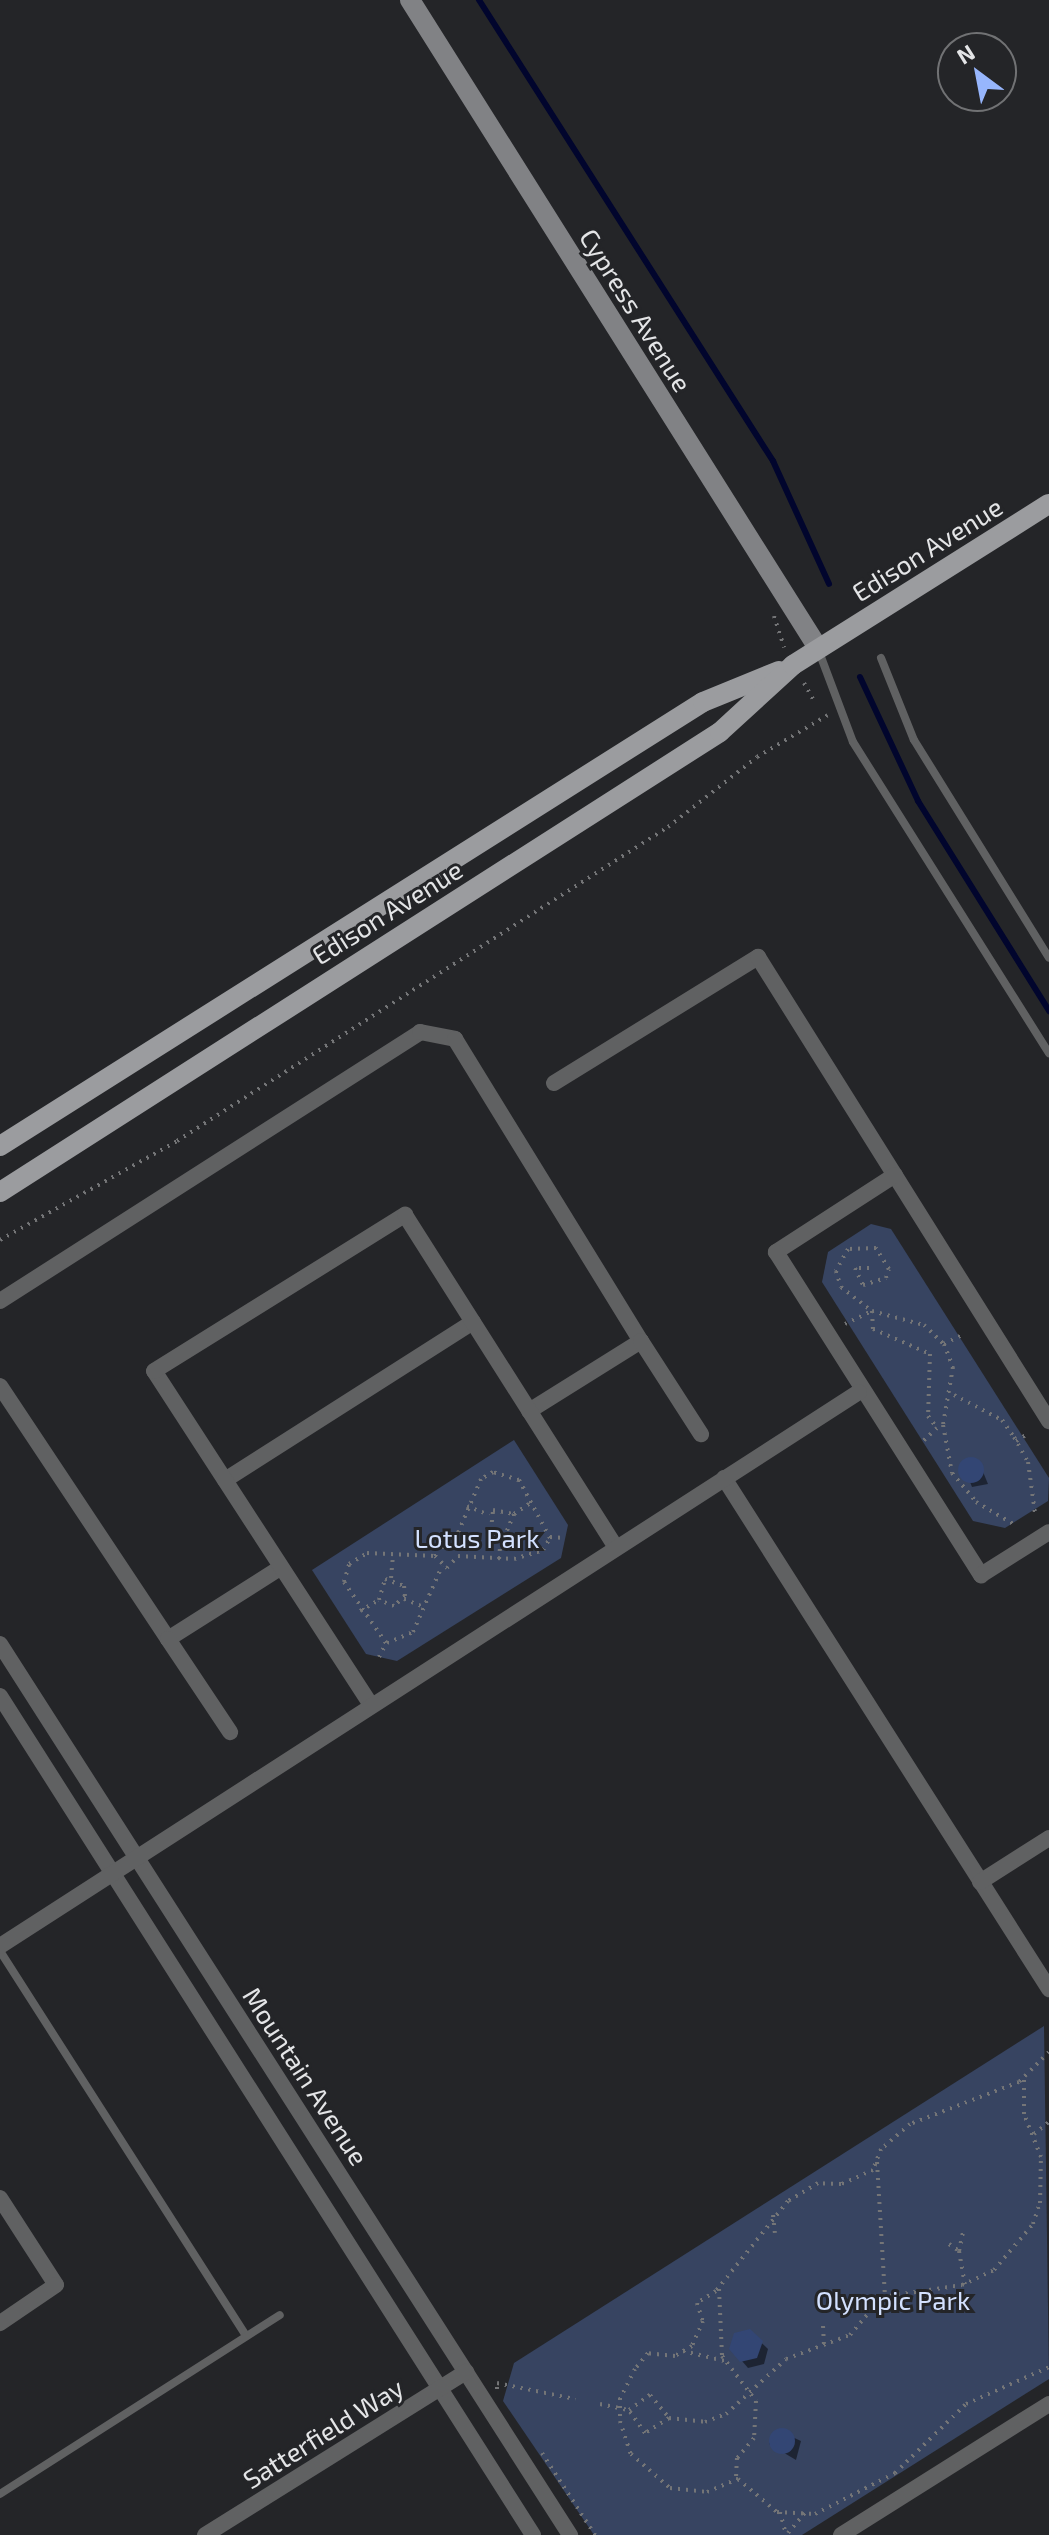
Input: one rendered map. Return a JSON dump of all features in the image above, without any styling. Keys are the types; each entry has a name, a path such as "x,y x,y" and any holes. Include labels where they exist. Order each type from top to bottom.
{"main road":[{"name":"Edison Avenue","path":"0,1192 720,732 793,665 1049,504"},
{"name":"Edison Avenue","path":"0,1146 703,702 793,665"}],"street":[{"name":"Cypress Avenue","path":"410,0 818,648"},
{"path":"554,1083 758,957 1049,1421"},
{"path":"0,1301 420,1032 455,1039 701,1434"},
{"path":"895,1175 776,1252 859,1392 981,1575 1049,1532"},
{"path":"371,1705 154,1371 405,1215 616,1548"},
{"path":"225,1480 473,1322"},
{"path":"529,1411 641,1341"},
{"path":"0,1386 230,1732"},
{"path":"0,1948 116,1875 371,1705 859,1392"},
{"path":"724,1478 1049,1989"},
{"path":"168,1639 280,1568"},
{"name":"Mountain Avenue","path":"0,1644 570,2535"},
{"name":"Mountain Avenue","path":"0,1696 116,1875 437,2390 533,2535"},
{"path":"980,1882 1049,1838"},
{"path":"0,2198 56,2285 0,2323"},
{"name":"Satterfield Way","path":"205,2535 466,2372"},
{"path":"841,2535 1049,2404"}],"lane":[{"path":"818,648 837,709 1049,1053"},
{"path":"881,658 914,740 1049,958"},
{"path":"0,1948 246,2336"},
{"path":"0,2494 280,2315"}],"path":[{"path":"0,1240 177,1141 668,827 757,757 837,709"},
{"path":"869,1268 855,1268 863,1285 886,1278 889,1269 876,1248 860,1245 840,1257 836,1271 853,1300 872,1311 905,1316 944,1344 954,1395 940,1428 921,1443"},
{"path":"845,1324 872,1311"},
{"path":"872,1311 873,1329 930,1354 928,1416 940,1428 957,1483 1015,1525"},
{"path":"944,1344 962,1335"},
{"path":"954,1395 1002,1420 1028,1462 1035,1513"},
{"path":"1016,1441 1026,1435"},
{"path":"452,1547 467,1506 493,1472 507,1471 533,1501 550,1537"},
{"path":"514,1514 533,1501"},
{"path":"467,1506 489,1515 505,1508 514,1514"},
{"path":"501,1535 513,1529 514,1514"},
{"path":"489,1515 491,1530 501,1535"},
{"path":"499,1559 501,1535"},
{"path":"379,1657 386,1643 413,1632 442,1566 458,1556 499,1559 531,1556 550,1537 565,1538"},
{"path":"435,1556 439,1547 452,1547"},
{"path":"452,1547 458,1556"},
{"path":"386,1643 360,1611 344,1582 349,1564 367,1553 435,1556"},
{"path":"379,1600 377,1589 391,1578 393,1554"},
{"path":"435,1556 442,1566"},
{"path":"379,1600 394,1606 403,1598 404,1586 391,1578"},
{"path":"403,1598 424,1607"},
{"path":"360,1611 379,1600"},
{"path":"683,2351 703,2321 697,2303 719,2287 773,2215 818,2183 841,2184 873,2170 877,2161 910,2124 1024,2079 1049,2052"},
{"path":"629,2410 645,2433 669,2418 705,2422 740,2406 751,2390 786,2359 850,2335 885,2295 965,2284 994,2270 1033,2224 1041,2157 1024,2114 1024,2079"},
{"path":"1034,2134 1049,2122"},
{"path":"1041,2157 1049,2156"},
{"path":"877,2161 885,2295"},
{"path":"773,2215 775,2233"},
{"path":"963,2232 959,2251 965,2284"},
{"path":"949,2244 959,2251"},
{"path":"719,2287 729,2362 751,2390 758,2420 737,2458 736,2480"},
{"path":"823,2326 824,2344"},
{"path":"729,2362 683,2351 648,2353 627,2381 620,2409 631,2454 649,2476 690,2492 736,2480"},
{"path":"736,2480 780,2512 805,2513 860,2497 966,2404 1049,2367"},
{"path":"497,2396 497,2383 575,2399"},
{"path":"600,2404 629,2410 650,2395 669,2418"},
{"path":"537,2446 595,2535"},
{"path":"780,2512 787,2534"},
{"path":"787,2534 805,2513"}],"green space":[{"path":"871,1224 891,1229 1049,1478 1048,1501 1005,1528 973,1521 822,1282 828,1252"},
{"name":"Lotus Park","path":"514,1440 568,1525 561,1558 397,1661 366,1654 312,1570"},
{"name":"Olympic Park","path":"1044,2026 1049,2379 802,2535 594,2535 503,2401 514,2363"}],"building":[{"path":"971,1457 980,1461 984,1470 980,1479 971,1483 962,1479 958,1470 962,1461"},
{"path":"750,2329 763,2341 757,2358 740,2362 729,2349 734,2333"},
{"path":"782,2428 791,2432 795,2441 791,2450 782,2454 773,2450 769,2441 773,2432"}],"waterway":[{"path":"479,0 773,461 829,584"},
{"path":"860,677 918,801 1049,1011"}]}
